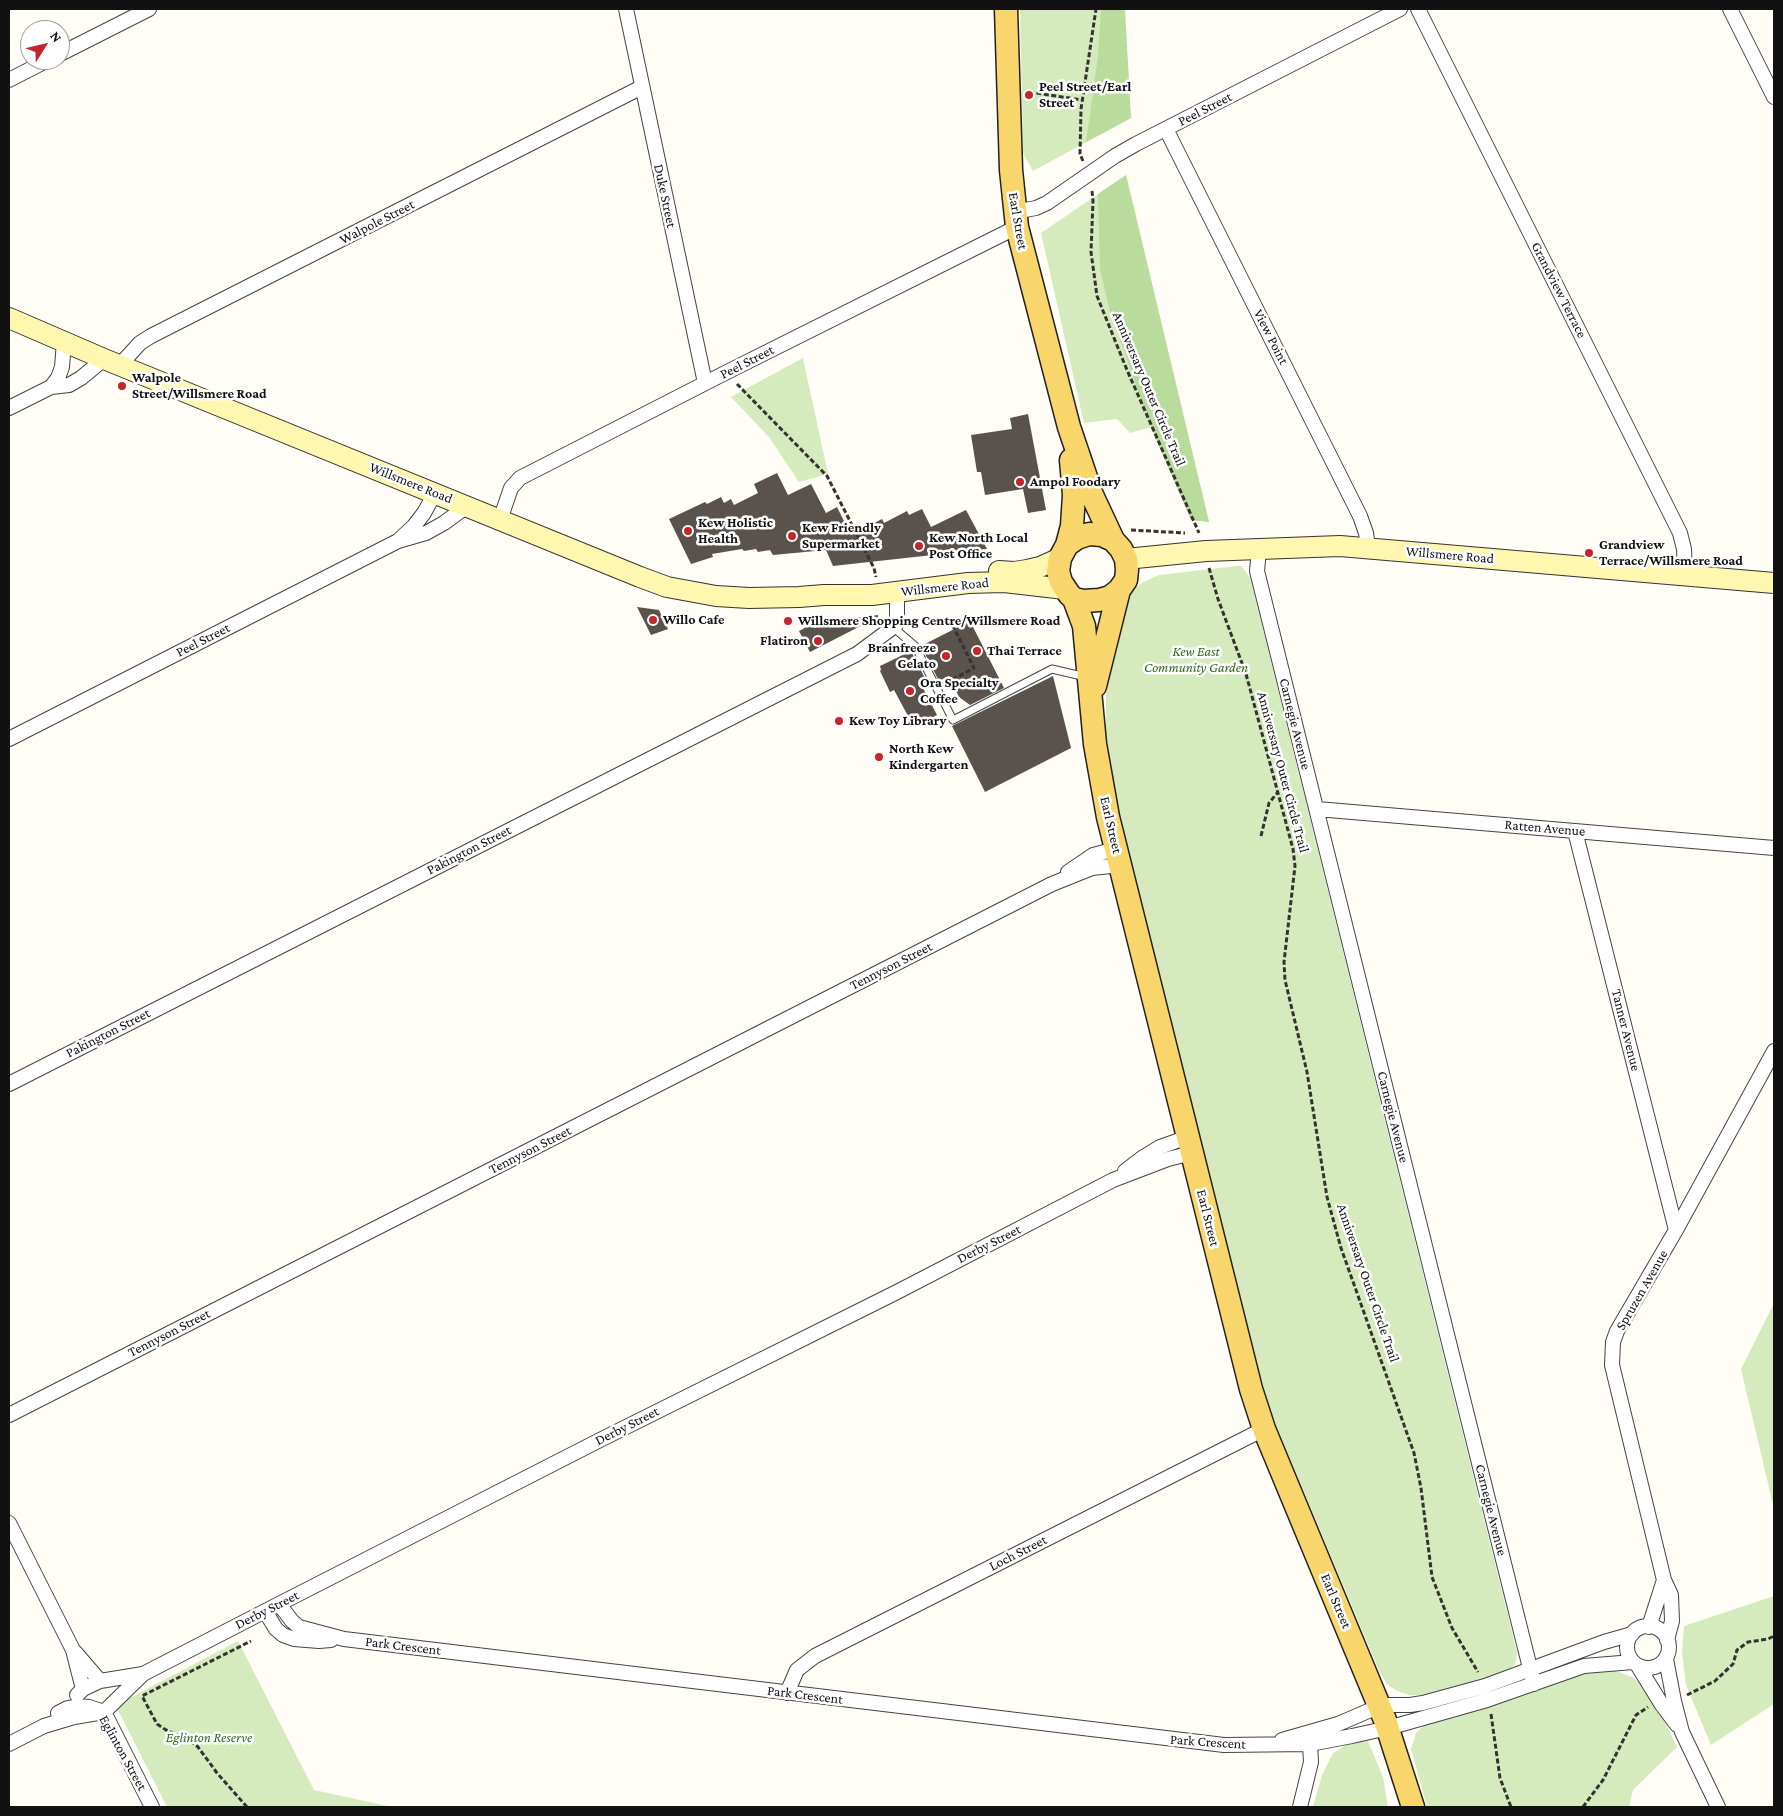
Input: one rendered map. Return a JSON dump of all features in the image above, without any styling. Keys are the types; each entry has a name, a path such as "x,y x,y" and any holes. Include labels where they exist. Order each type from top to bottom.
{"main road":[{"name":"Earl Street","path":"1006,9 1011,170 1016,220 1068,427 1092,495 1113,540"},
{"name":"Willsmere Road","path":"9,318 112,362 666,587 716,596 749,598 872,595 968,583 1004,582 1070,594"},
{"name":"Earl Street","path":"1063,551 1072,526 1074,495 1068,427"},
{"path":"1089,534 1102,535 1113,540 1121,549 1126,559 1128,570 1126,580 1119,590 1110,597 1084,601 1070,594 1058,571 1063,551 1077,538 1089,534"},
{"name":"Willsmere Road","path":"1126,559 1206,551 1340,546 1368,547 1774,583"},
{"name":"Willsmere Road","path":"824,595 877,583 973,571 1014,572 1040,567 1063,551"},
{"name":"Earl Street","path":"1092,685 1119,590"},
{"name":"Earl Street","path":"1070,594 1084,626 1092,685 1095,744 1099,772 1118,857 1251,1389 1264,1428 1384,1718 1413,1807"}],"street":[{"path":"70,49 149,9"},
{"name":"Duke Street","path":"626,9 705,384"},
{"name":"Peel Street","path":"500,520 511,488 520,478 705,384 1016,220 1047,203 1115,156 1400,9"},
{"name":"Grandview Terrace","path":"1418,9 1680,533 1685,554 1685,576"},
{"path":"1730,9 1774,97"},
{"path":"9,80 28,70"},
{"name":"Walpole Street","path":"9,408 51,386 68,384 81,378 112,362 151,336 642,87"},
{"name":"View Point","path":"1166,129 1360,516 1366,533 1368,547"},
{"path":"51,386 58,378 62,367 64,342"},
{"name":"Peel Street","path":"398,541 414,526 435,493"},
{"name":"Peel Street","path":"9,738 398,541 426,533 468,506"},
{"name":"Carnegie Avenue","path":"1259,550 1257,571 1534,1684"},
{"path":"894,628 897,620 897,592"},
{"name":"Pakington Street","path":"9,1084 857,654 894,628"},
{"name":"Ratten Avenue","path":"1316,809 1774,848"},
{"name":"Tanner Avenue","path":"1575,831 1676,1230"},
{"name":"Tennyson Street","path":"9,1415 1052,884 1092,855 1118,857"},
{"name":"Spruzen Avenue","path":"1668,1640 1672,1620 1671,1595 1664,1580 1612,1366 1613,1342 1774,1051"},
{"name":"Derby Street","path":"9,1744 44,1726 74,1717 104,1712 144,1674 264,1611 583,1448 897,1292 1112,1180 1160,1147 1190,1145"},
{"name":"Loch Street","path":"787,1693 797,1670 815,1656 1264,1428"},
{"path":"9,1523 73,1650 83,1690"},
{"path":"1649,1627 1664,1580"},
{"name":"Park Crescent","path":"279,1604 292,1621 299,1626 344,1639 1224,1745 1267,1744 1309,1739 1384,1718 1416,1704 1485,1686 1604,1642 1632,1634"},
{"name":"Park Crescent","path":"264,1611 276,1629 283,1635 294,1639 319,1641 344,1639"},
{"path":"1682,1732 1666,1659 1669,1649 1668,1640 1660,1631 1649,1627 1637,1630 1629,1639 1627,1651 1682,1732 1718,1807"},
{"path":"73,1650 100,1681"},
{"path":"1636,1664 1644,1668 1656,1667 1666,1659"},
{"name":"Park Crescent","path":"1309,1739 1338,1724 1487,1700 1592,1664 1636,1664"},
{"name":"Derby Street","path":"44,1726 83,1690 100,1681 144,1674"},
{"name":"Eglinton Street","path":"58,1712 78,1706 104,1712 152,1807"},
{"path":"1300,1807 1311,1762 1309,1739"}],"lane":[{"path":"894,628 914,646 953,720 1052,669 1092,685"}],"path":[{"name":"Anniversary Outer Circle Trail","path":"1096,9 1082,100 1080,154 1088,174 1094,201 1091,252 1097,296 1127,370 1193,517 1206,551 1208,568 1218,599 1246,674 1293,848 1295,866 1284,962 1285,980 1307,1072 1327,1197 1341,1248 1414,1454 1421,1488 1432,1576 1452,1628 1485,1686"},
{"path":"1029,86 1029,93 1082,100"},
{"path":"727,372 827,476 874,568 877,583"},
{"path":"936,688 974,668 953,626"},
{"path":"1261,836 1269,802 1278,791"},
{"path":"247,1807 198,1748 188,1740 157,1724 142,1696 251,1641"},
{"path":"1487,1700 1494,1726 1500,1778 1510,1807"}],"green space":[{"path":"1020,9 1121,9 1131,118 1033,171 1023,153"},
{"path":"1101,9 1125,9 1131,118 1086,142 1098,56"},
{"path":"1126,175 1209,522 1191,520 1151,427 1130,433 1117,419 1084,423 1041,233"},
{"path":"1126,175 1209,522 1191,520 1151,427 1110,312 1100,269 1098,194"},
{"path":"803,358 828,474 799,482 769,437 731,397"},
{"name":"Kew East Community Garden","path":"1241,566 1250,577 1517,1652 1516,1662 1509,1671 1460,1687 1423,1695 1410,1695 1397,1691 1387,1684 1380,1673 1268,1406 1125,839 1108,763 1106,694 1111,658 1126,603 1133,591 1140,584 1159,575"},
{"path":"1774,1303 1774,1509 1741,1369"},
{"path":"1774,1596 1774,1704 1711,1745 1686,1685 1682,1653 1684,1626"},
{"name":"Eglinton Reserve","path":"238,1641 314,1790 392,1807 167,1807 118,1708 126,1700"},
{"path":"1611,1669 1632,1677 1643,1686 1659,1709 1677,1747 1633,1790 1629,1807 1427,1807 1411,1749 1416,1733 1422,1727 1429,1722 1590,1671"},
{"path":"1361,1739 1368,1741 1383,1777 1388,1807 1313,1807 1322,1775 1333,1753 1352,1741"}],"building":[{"path":"1028,414 1046,510 1028,513 1023,489 985,495 981,472 977,472 971,435 1012,429 1010,418"},
{"path":"777,473 788,495 811,484 826,513 837,507 851,535 882,519 884,523 907,511 909,515 922,509 931,527 966,510 987,549 833,566 826,550 773,555 770,550 758,552 756,549 744,551 742,549 712,554 713,557 691,564 669,519 705,502 707,504 721,497 724,503 731,499 734,505 758,493 754,484"},
{"path":"637,607 659,610 668,629 651,635"},
{"name":"Flatiron","path":"878,615 878,617 810,652 799,631 814,623"},
{"path":"970,621 1004,688 970,705 959,697 949,676 939,681 921,646"},
{"name":"Ora Specialty Coffee","path":"911,651 929,686 923,688 937,715 914,727 894,690 890,692 880,671 880,666"},
{"path":"1053,676 1071,748 985,792 952,726"}],"place":[{"name":"Peel Street/Earl Street","path":"1029,95"},
{"name":"Walpole Street/Willsmere Road","path":"122,386"},
{"name":"Ampol Foodary","path":"1020,482"},
{"name":"Kew Holistic Health","path":"688,531"},
{"name":"Kew Friendly Supermarket","path":"792,536"},
{"name":"Kew North Local Post Office","path":"919,546"},
{"name":"Grandview Terrace/Willsmere Road","path":"1589,553"},
{"name":"Willo Cafe","path":"653,620"},
{"name":"Willsmere Shopping Centre/Willsmere Road","path":"788,621"},
{"name":"Flatiron","path":"818,641"},
{"name":"Thai Terrace","path":"977,651"},
{"name":"Brainfreeze Gelato","path":"946,656"},
{"name":"Ora Specialty Coffee","path":"910,691"},
{"name":"Kew Toy Library","path":"839,721"},
{"name":"North Kew Kindergarten","path":"879,757"}]}
